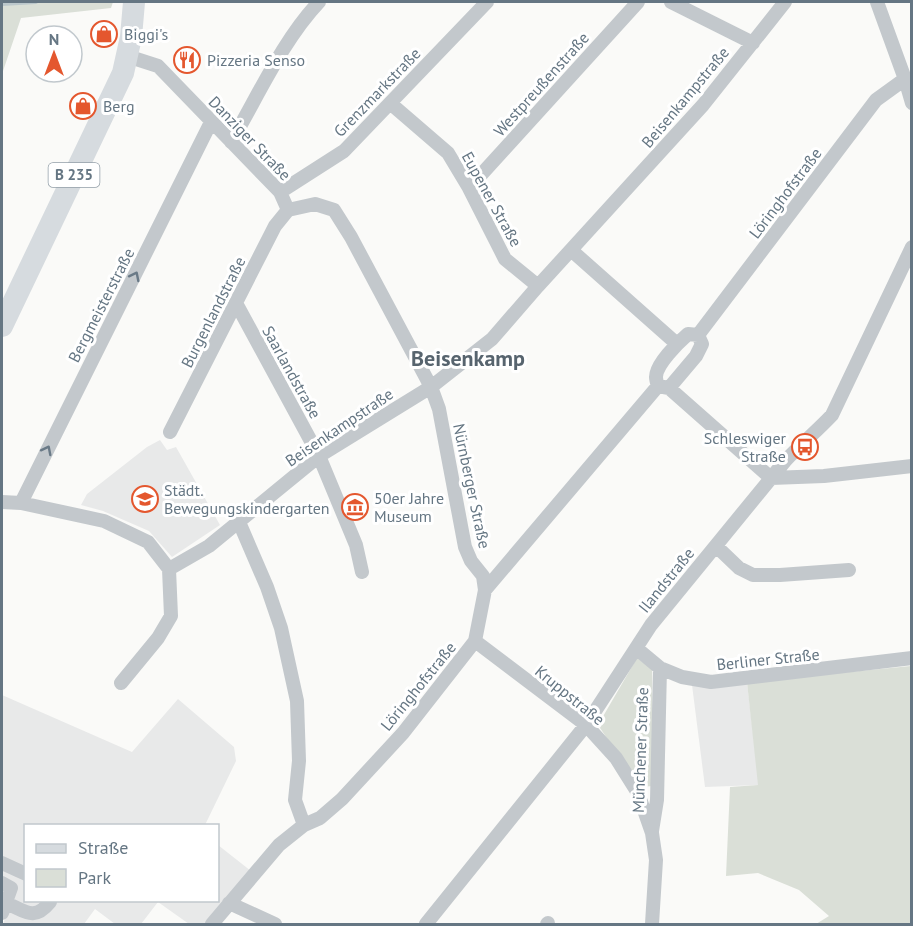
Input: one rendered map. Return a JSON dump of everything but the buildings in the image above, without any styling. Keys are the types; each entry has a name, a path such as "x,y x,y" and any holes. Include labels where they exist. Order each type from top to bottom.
{"main road":[{"name":"B 235","path":"2,326 123,73 131,37 134,3"}],"street":[{"path":"231,142 275,64 308,14 320,2"},
{"name":"Grenzmarkstraße","path":"280,192 344,151 487,2"},
{"name":"Westpreußenstraße","path":"469,188 638,2"},
{"path":"671,2 753,43"},
{"name":"Beisenkampstraße","path":"169,569 209,546 319,456 431,387 492,339 703,105 784,2"},
{"path":"877,2 912,104"},
{"name":"Danziger Straße","path":"128,56 158,66 280,192 288,210"},
{"name":"Löringhofstraße","path":"698,335 876,99 905,79"},
{"name":"Eupener Straße","path":"390,103 448,153 469,188 505,259 538,286"},
{"name":"Bergmeisterstraße","path":"21,503 211,122"},
{"path":"288,210 315,204 334,210 351,237 431,387"},
{"name":"Burgenlandstraße","path":"171,432 275,226 288,210"},
{"name":"Ilandstraße","path":"426,924 586,725 651,625 800,444 832,415 912,247"},
{"path":"571,250 677,344"},
{"name":"Saarlandstraße","path":"236,303 319,456 356,546 362,572"},
{"name":"Löringhofstraße","path":"663,387 655,375 660,365 688,334 698,335"},
{"name":"Löringhofstraße","path":"212,924 279,844 304,825 320,818 342,799 403,732 475,642 485,590 663,387 696,356 702,344 698,335"},
{"name":"Nürnberger Straße","path":"431,387 439,409 465,547 471,561 483,576 485,590"},
{"path":"663,387 771,478 824,476 912,466"},
{"path":"2,502 21,503 104,521 148,542 169,569 171,616 158,638 121,683"},
{"path":"239,522 267,586 281,628 297,701 299,761 295,800 304,825"},
{"path":"716,546 739,568 753,575 849,570"},
{"name":"Kruppstraße","path":"475,642 586,725 616,758 638,793 652,833 656,860 652,924"},
{"name":"Berliner Straße","path":"636,648 660,668 681,677 711,682 912,658"},
{"name":"Münchener Straße","path":"652,833 657,800 660,668"},
{"path":"2,863 24,873"},
{"path":"2,883 11,888 4,908 31,914 42,912 50,902"},
{"path":"229,903 275,924"}],"shaded area":[{"name":"Städt. Bewegungskindergarten","path":"160,440 167,450 176,447 220,525 172,557 149,531 103,511 81,505 87,494 147,447"},
{"path":"747,682 759,785 705,787 692,685"},
{"path":"2,695 132,752 178,699 234,747 236,761 205,824 24,824 24,902 158,902 141,924 115,924 95,909 84,924 3,924 14,893 2,887"},
{"path":"219,846 251,871 205,924 189,924 158,902 219,902"}],"green space":[{"path":"2,2 113,2 111,8 21,18 2,74"},
{"path":"637,658 652,669 653,786 640,787 598,725"},
{"path":"911,666 911,924 816,924 829,916 799,890 758,873 726,876 730,787 758,785 747,682"}],"waterway":[{"path":"2,4 36,2"}],"place":[{"name":"Biggi's","path":"104,34"},
{"name":"Pizzeria Senso","path":"187,60"},
{"name":"Berg","path":"83,106"},
{"name":"Schleswiger Straße","path":"805,447"},
{"name":"Städt. Bewegungskindergarten","path":"145,499"},
{"name":"50er Jahre Museum","path":"355,507"}],"district":[{"name":"Beisenkamp","path":"468,358"}]}
